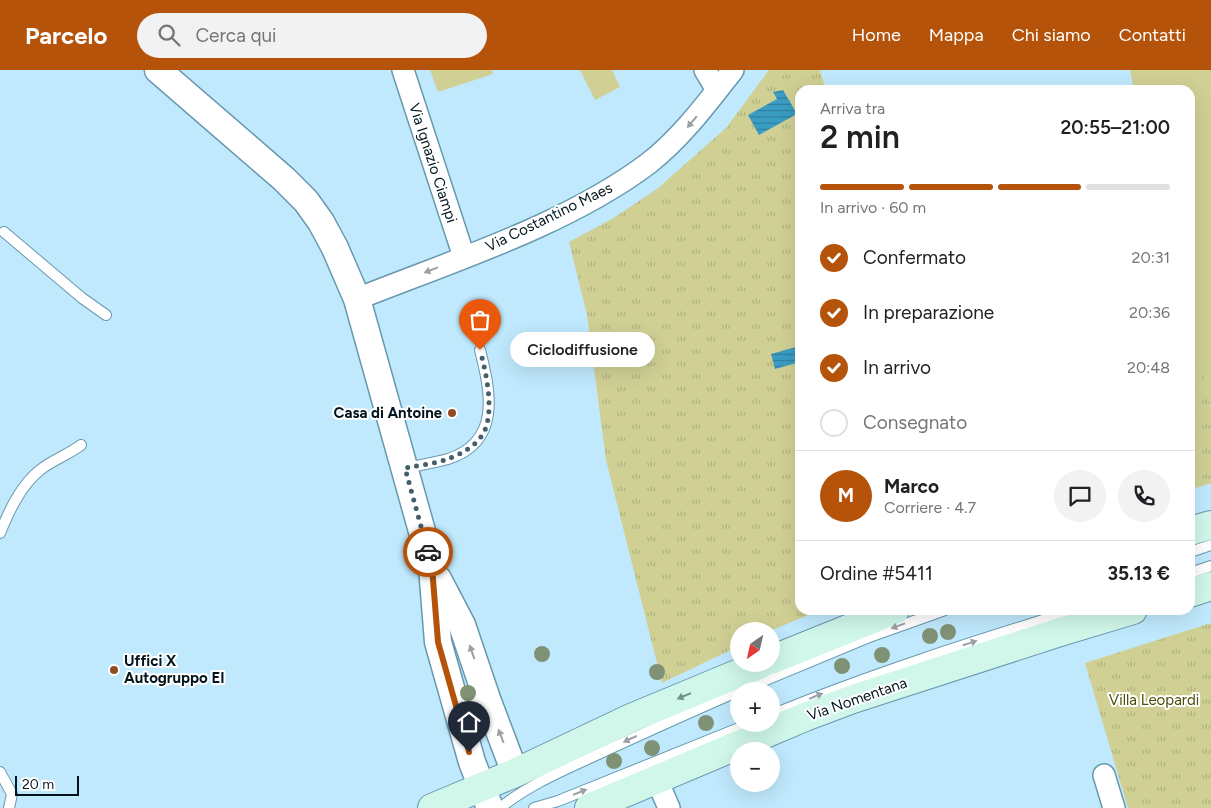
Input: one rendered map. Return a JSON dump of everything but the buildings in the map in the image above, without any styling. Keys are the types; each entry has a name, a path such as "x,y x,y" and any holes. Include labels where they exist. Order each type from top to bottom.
{"main road":[{"path":"1195,530 1211,526"},
{"path":"1195,591 1211,586"},
{"path":"780,656 883,615"},
{"name":"Via Nomentana","path":"589,808 805,717 853,699 1117,615"},
{"path":"432,808 486,797 515,773 631,718 742,672"}],"street":[{"path":"158,70 306,201 321,222 335,248 357,299 405,468 432,567 438,642 472,762 486,797"},
{"name":"Via Ignazio Ciampi","path":"403,70 464,257"},
{"path":"705,70 717,90"},
{"name":"Via Costantino Maes","path":"357,299 504,241 587,201 634,173 650,162 686,129 733,70"},
{"path":"432,567 462,625 515,773"},
{"path":"456,705 471,707 487,699"},
{"path":"1104,775 1114,808"},
{"path":"657,780 669,808"}],"lane":[{"path":"4,232 82,298 106,315"},
{"path":"405,468 448,459 465,451 480,438 485,429 488,413 486,374 480,350"},
{"path":"0,533 7,517 31,479 41,469 69,454 81,445"},
{"path":"1195,550 1211,545"},
{"path":"1195,571 1211,566"},
{"path":"761,682 872,636 930,615"},
{"name":"Via Nomentana","path":"780,711 835,688 1058,615"},
{"path":"500,808 522,793 566,769 730,695"},
{"path":"534,808 558,801 730,732"},
{"path":"0,772 12,794 9,808"}],"green space":[{"path":"430,70 492,70 493,74 438,92"},
{"path":"580,70 612,70 620,87 595,100"},
{"path":"769,70 820,70 824,85 795,85 795,615 808,615 780,627 780,622 730,622 730,650 662,683 606,460 587,315 569,242 612,219 657,189 726,128"},
{"path":"1130,70 1211,70 1211,409 1195,339 1195,85 1133,85"},
{"path":"1195,337 1211,409 1211,483 1195,488"},
{"name":"Villa Leopardi","path":"1211,623 1211,808 1128,808 1085,663"}],"water":[{"path":"783,90 795,111 795,115 759,135 748,115 777,99 773,92"},
{"path":"623,339 627,351 602,359 599,347"},
{"path":"795,347 795,363 775,369 771,354"}],"way so far":[{"path":"428,552 405,468 448,459 465,451 480,438 485,429 488,413 488,396 486,374 480,350"}],"place":[{"name":"Ciclodiffusione","path":"480,350"},
{"name":"Casa di Antoine","path":"452,413"},
{"name":"Uffici X Autogruppo EI","path":"114,670"}],"route":[{"path":"428,552 432,567 438,642 469,752"}]}
